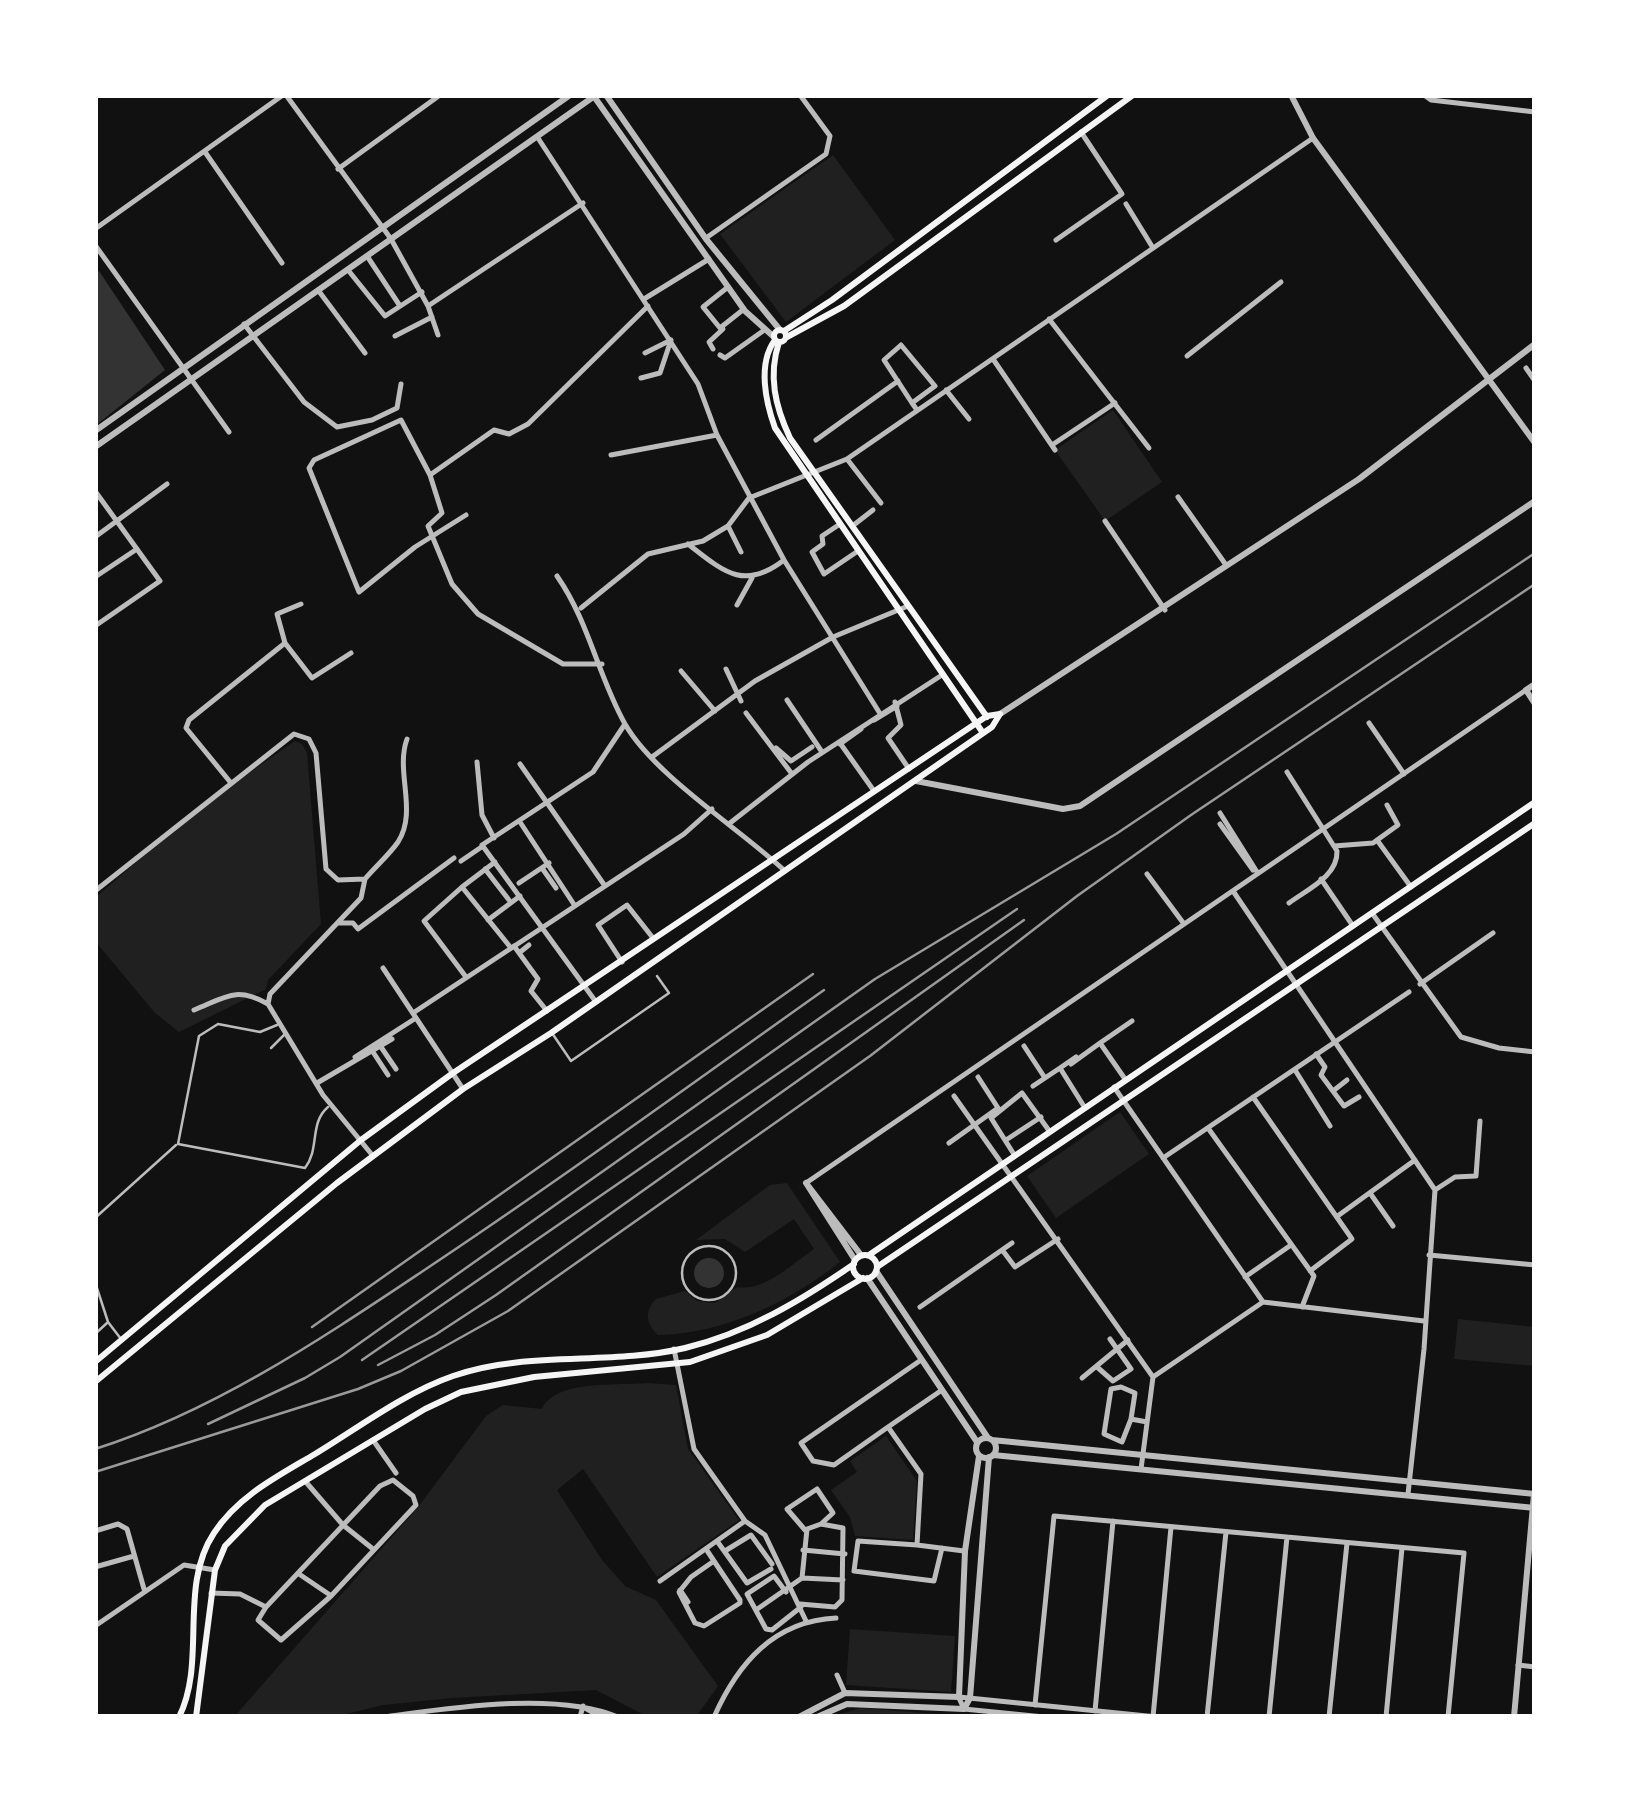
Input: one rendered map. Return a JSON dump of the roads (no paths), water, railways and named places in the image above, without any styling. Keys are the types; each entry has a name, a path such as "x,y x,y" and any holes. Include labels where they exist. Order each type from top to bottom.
{"main road":[{"path":"983,733 775,428 767,406 767,364 780,336 1108,95"},
{"path":"780,336 844,306 1133,95"},
{"path":"780,336 773,367 779,414 790,438 855,524 992,727"},
{"path":"95,1362 361,1140 453,1073 976,723 1000,714"},
{"path":"95,1382 373,1156 463,1088 552,1032 916,781 992,727 1000,714"},
{"path":"179,1717 192,1658 200,1566 212,1535 255,1491 452,1376 529,1360 674,1349 760,1321 808,1296 1535,802"},
{"path":"196,1717 215,1570 243,1523 305,1481 425,1408 491,1384 677,1365 768,1335 865,1278 1535,824"},
{"path":"859,1259 876,1269"},
{"path":"859,1259 856,1274 865,1278"},
{"path":"192,1658 206,1662"}],"street":[{"path":"95,229 284,95 391,240 422,292 438,335"},
{"path":"338,169 440,95"},
{"path":"95,431 568,95"},
{"path":"95,447 594,95 744,310 763,331 780,336"},
{"path":"606,95 780,336"},
{"path":"706,238 826,154 830,136 800,95"},
{"path":"1291,95 1313,138 1535,443"},
{"path":"1424,95 1430,100 1535,112"},
{"path":"539,116 549,130"},
{"path":"1056,240 1122,194 1080,132"},
{"path":"538,138 698,384 717,436 749,498 880,712"},
{"path":"580,608 648,554 688,544 728,526 749,498 847,459 1313,138"},
{"path":"204,152 282,264"},
{"path":"428,306 583,203"},
{"path":"1126,204 1153,248"},
{"path":"95,245 229,432"},
{"path":"367,256 400,306"},
{"path":"430,475 494,430 509,434 528,424 646,302 709,259"},
{"path":"348,270 384,315 422,292"},
{"path":"1187,356 1281,282"},
{"path":"728,287 703,307 720,328 744,310"},
{"path":"318,290 365,353"},
{"path":"713,348 711,339 744,310"},
{"path":"395,336 432,317"},
{"path":"1050,319 1149,448"},
{"path":"244,324 304,402 337,427 396,408 401,384"},
{"path":"720,354 725,358 763,331"},
{"path":"645,353 671,340"},
{"path":"640,378 660,373 671,340"},
{"path":"912,403 934,386 904,344 884,358 912,403 918,410"},
{"path":"1000,714 1166,610 1400,449 1535,344"},
{"path":"992,358 1054,447 1115,403"},
{"path":"1526,368 1535,382"},
{"path":"816,440 898,381"},
{"path":"946,390 968,419"},
{"path":"466,514 433,538 359,592 310,468 314,460 401,420 430,475 442,512 429,522 433,538 452,584 478,614 563,664 602,664"},
{"path":"611,455 717,436"},
{"path":"847,459 881,503"},
{"path":"95,537 166,484"},
{"path":"95,491 160,581 95,626"},
{"path":"1178,497 1228,567"},
{"path":"916,781 1063,809 1080,806 1535,500"},
{"path":"855,524 872,510"},
{"path":"1105,521 1166,610"},
{"path":"840,524 822,536 823,544 812,552 818,564 826,574 858,551"},
{"path":"728,526 741,552"},
{"path":"688,544 717,566 752,578 764,576 784,560"},
{"path":"95,576 137,548"},
{"path":"557,576 580,608 625,724 652,757 785,871"},
{"path":"737,604 752,578"},
{"path":"302,604 277,614 285,643 312,678 352,652"},
{"path":"652,757 715,711 833,638 908,606"},
{"path":"231,782 186,728 189,720 285,643"},
{"path":"726,669 739,697"},
{"path":"681,671 715,711"},
{"path":"730,823 822,752 945,674"},
{"path":"859,1259 808,1193 806,1183 1535,684"},
{"path":"1526,690 1535,704"},
{"path":"788,700 822,752"},
{"path":"839,742 896,704"},
{"path":"896,704 901,725 888,738 909,769"},
{"path":"746,714 792,774"},
{"path":"1370,723 1404,774"},
{"path":"337,922 352,922 358,929 593,772 625,724"},
{"path":"95,891 294,734 309,739 316,752 326,868 338,880 365,878"},
{"path":"268,1004 270,994 365,892 365,878 398,842 406,823 402,764 408,739"},
{"path":"839,742 875,791"},
{"path":"786,762 812,747"},
{"path":"477,762 482,815 494,838"},
{"path":"520,764 606,886"},
{"path":"1287,772 1334,846 1337,859 1333,870 1289,903"},
{"path":"1334,846 1377,840 1398,825 1387,805"},
{"path":"355,1057 466,977 684,834 712,809"},
{"path":"1220,813 1256,873"},
{"path":"520,822 575,906"},
{"path":"1220,824 1256,873"},
{"path":"1377,840 1410,886"},
{"path":"483,846 596,1002"},
{"path":"466,977 424,921 494,861"},
{"path":"474,876 494,861"},
{"path":"520,883 546,866"},
{"path":"546,866 556,888"},
{"path":"485,869 509,900"},
{"path":"1147,874 1184,924"},
{"path":"1321,880 1352,926"},
{"path":"462,887 538,979 532,991 547,1011"},
{"path":"1233,891 1435,1190 1408,1496"},
{"path":"488,920 520,896"},
{"path":"622,962 598,924 628,905 654,939"},
{"path":"1372,912 1461,1037 1500,1048 1535,1052"},
{"path":"1420,984 1493,932"},
{"path":"519,953 530,944"},
{"path":"383,968 463,1088"},
{"path":"194,1010 237,992 247,992 268,1004 331,1104 373,1156"},
{"path":"1163,1158 1409,992"},
{"path":"1071,1064 1132,1022"},
{"path":"317,1083 392,1039"},
{"path":"1100,1044 1126,1079"},
{"path":"381,1046 396,1069"},
{"path":"1024,1046 1045,1078"},
{"path":"373,1052 388,1075"},
{"path":"1316,1054 1325,1067 1322,1075 1346,1106 1359,1098"},
{"path":"1034,1086 1076,1056"},
{"path":"1060,1068 1086,1108"},
{"path":"1295,1070 1330,1126"},
{"path":"949,1143 998,1105 978,1077"},
{"path":"1333,1091 1347,1080"},
{"path":"1114,1088 1263,1302"},
{"path":"1015,1156 992,1115 1022,1094 1050,1132"},
{"path":"954,1096 1005,1162 1153,1376 1141,1469"},
{"path":"1253,1097 1339,1215 1352,1239 1310,1271"},
{"path":"1005,1141 1041,1117"},
{"path":"1435,1190 1455,1177 1476,1176 1480,1122"},
{"path":"1208,1128 1314,1276 1302,1307"},
{"path":"1339,1215 1415,1160"},
{"path":"1370,1192 1393,1226"},
{"path":"1002,1250 1015,1267 1058,1239"},
{"path":"920,1306 1012,1243"},
{"path":"1245,1276 1291,1245"},
{"path":"1429,1255 1535,1265"},
{"path":"876,1269 990,1439 970,1698 964,1709"},
{"path":"865,1278 978,1442 965,1551 959,1697 964,1709"},
{"path":"1153,1376 1263,1302 1424,1321"},
{"path":"1097,1367 1113,1381 1131,1369 1110,1340"},
{"path":"1082,1378 1128,1340"},
{"path":"674,1349 694,1449 745,1521 765,1534 788,1590"},
{"path":"922,1360 801,1443 813,1461 834,1465 942,1390"},
{"path":"1121,1387 1135,1393 1132,1419 1122,1442 1104,1434 1111,1389 1121,1387"},
{"path":"1132,1419 1147,1422"},
{"path":"888,1427 921,1474 916,1545"},
{"path":"978,1442 990,1439 1534,1494 1531,1567 1514,1717"},
{"path":"373,1440 396,1473"},
{"path":"979,1456 1534,1508"},
{"path":"305,1481 343,1525 374,1550"},
{"path":"398,1482 417,1503 331,1596 280,1640 258,1620 343,1525 380,1486 398,1482"},
{"path":"817,1489 833,1508 821,1524 806,1530 787,1509 817,1489"},
{"path":"1036,1705 1054,1516 1464,1554 1448,1717"},
{"path":"660,1581 745,1521"},
{"path":"1094,1711 1113,1522"},
{"path":"806,1620 800,1606 788,1590 772,1576 747,1594 768,1630 800,1606 836,1607 842,1600 845,1530 821,1524"},
{"path":"95,1531 124,1526 144,1589"},
{"path":"799,1717 845,1692 959,1697 1155,1717 1171,1527"},
{"path":"802,1578 806,1530"},
{"path":"1207,1717 1226,1532"},
{"path":"717,1541 724,1551 747,1583 771,1566 751,1535 724,1551"},
{"path":"1268,1717 1287,1537"},
{"path":"942,1548 934,1581 854,1571 858,1540 916,1545 942,1548 965,1551"},
{"path":"1329,1717 1347,1543"},
{"path":"1386,1717 1402,1548"},
{"path":"706,1549 740,1600 739,1606 704,1626 695,1623 679,1597 680,1590 714,1562"},
{"path":"803,1550 844,1554"},
{"path":"95,1567 134,1556"},
{"path":"95,1626 184,1565 215,1570"},
{"path":"299,1574 331,1596"},
{"path":"756,1610 802,1578 843,1580"},
{"path":"680,1590 688,1602"},
{"path":"211,1593 240,1594 266,1607"},
{"path":"714,1717 742,1666 760,1647 806,1620 836,1618"},
{"path":"1518,1665 1535,1667"},
{"path":"837,1674 845,1692"},
{"path":"817,1717 848,1704 1044,1717"},
{"path":"580,1717 583,1706"},
{"path":"583,1706 601,1717"},
{"path":"384,1717 444,1709 583,1706 618,1717"},
{"path":"482,1708 482,1717"},
{"path":"444,1709 445,1717"}],"lane":[{"path":"552,1032 571,1061 669,992 657,976"},
{"path":"95,1218 178,1144 199,1036 218,1024 260,1032 278,1024"},
{"path":"270,1048 285,1034"},
{"path":"178,1144 305,1168 312,1153 318,1118 331,1104"},
{"path":"708,1245 730,1254 737,1270 729,1292 714,1300 691,1293 683,1279 687,1256 708,1245"},
{"path":"95,1282 108,1322 123,1342"},
{"path":"95,1334 108,1322"}],"railway":[{"path":"208,1424 340,1357 875,979 1116,834 1535,553"},
{"path":"95,1472 358,1389 401,1371 508,1311 870,1056 1077,896 1191,815 1535,584"},
{"path":"362,1360 1017,909"},
{"path":"378,1365 435,1335 496,1295 1024,920"},
{"path":"312,1327 813,974"},
{"path":"95,1449 138,1434 222,1395 343,1324 522,1204 824,990"}]}
